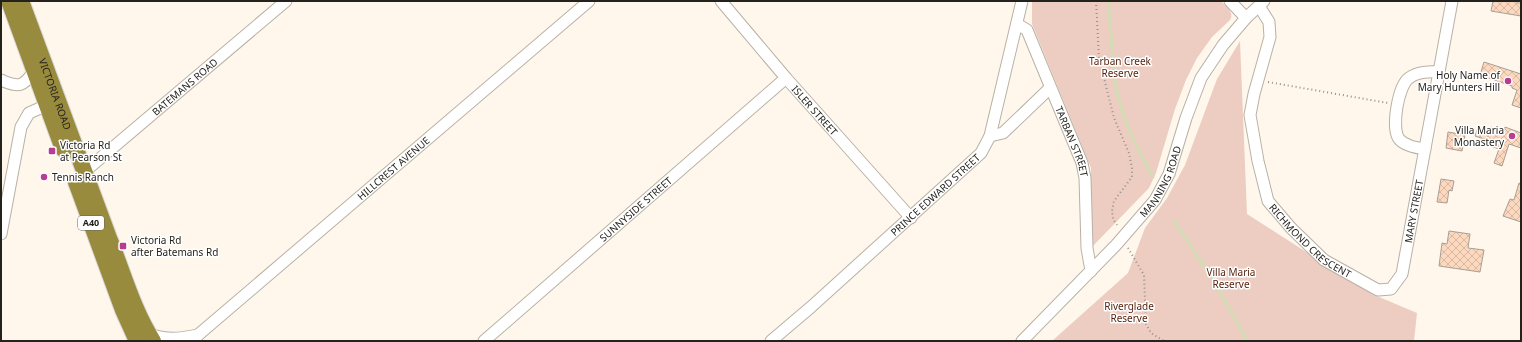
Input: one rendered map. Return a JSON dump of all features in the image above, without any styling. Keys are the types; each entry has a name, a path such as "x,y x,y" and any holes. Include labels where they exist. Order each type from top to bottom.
{"highway":[{"name":"VICTORIA ROAD","path":"8,1 124,310 146,339"},
{"name":"VICTORIA ROAD","path":"21,1 84,172 143,325 146,339"}],"street":[{"name":"BATEMANS ROAD","path":"84,172 286,1"},
{"name":"HILLCREST AVENUE","path":"196,338 589,1"},
{"name":"ISLER STREET","path":"721,1 786,78 911,218"},
{"name":"PRINCE EDWARD STREET","path":"770,341 811,307 911,218 981,153 990,136 1022,1"},
{"path":"1230,1 1246,18"},
{"name":"MARY STREET","path":"1402,274 1452,1"},
{"name":"MANNING ROAD","path":"1022,341 1116,245 1155,200 1168,174 1201,78 1223,44 1246,18 1262,4"},
{"name":"RICHMOND CRESCENT","path":"1262,4 1269,22 1270,37 1257,80 1250,115 1258,161 1268,202 1290,228 1324,260 1368,286 1378,290 1391,289 1402,274"},
{"name":"TARBAN STREET","path":"1017,24 1026,30 1082,163 1084,172 1087,248 1091,270"},
{"path":"1,80 18,86 25,82 34,71"},
{"path":"1425,149 1407,145 1400,140 1397,135 1397,105 1401,88 1408,78 1425,72 1439,72"},
{"name":"SUNNYSIDE STREET","path":"484,341 786,78"},
{"path":"990,136 1003,133 1050,88"},
{"path":"1,234 21,127 29,113 47,105"},
{"path":"146,339 196,338"}],"path":[{"path":"1096,1 1099,58 1114,118 1129,153 1132,168 1132,177 1114,202 1112,211 1113,219 1117,225"},
{"path":"1257,80 1397,105"},
{"path":"1130,245 1127,248 1144,275 1146,324 1151,333 1164,341"}],"green space":[{"name":"Tarban Creek Reserve","path":"1032,1 1221,1 1231,12 1230,20 1212,37 1197,58 1186,80 1175,109 1156,173 1149,188 1091,248 1091,168 1032,24"},
{"name":"Villa Maria Reserve","path":"1240,41 1247,214 1372,294 1417,313 1414,341 1052,341 1128,273 1145,228 1167,198 1185,165 1217,79"}],"building":[{"path":"1493,1 1517,1 1517,3 1521,3 1521,16 1491,11"},
{"name":"Holy Name of Mary Hunters Hill","path":"1484,62 1521,74 1521,108 1512,105 1517,90 1512,88 1512,86 1480,75"},
{"path":"1478,127 1489,131 1491,127 1504,132 1505,127 1521,133 1521,148 1509,144 1502,166 1494,163 1499,149 1485,144 1487,140 1475,136"},
{"path":"1448,132 1465,135 1462,151 1446,148"},
{"path":"1441,179 1454,181 1452,191 1449,190 1447,203 1437,202"},
{"path":"1519,183 1521,184 1521,222 1503,216 1510,199 1514,200"},
{"path":"1449,231 1470,234 1468,248 1484,250 1480,272 1439,266 1442,243 1447,244"}],"waterway":[{"path":"1108,1 1116,86 1122,110 1141,156 1153,177"},
{"path":"1174,221 1207,270 1248,341"}],"place":[{"name":"Holy Name of Mary Hunters Hill","path":"1508,81"},
{"name":"Villa Maria Monastery","path":"1512,136"},
{"name":"Victoria Rd at Pearson St","path":"52,151"},
{"name":"Tennis Ranch","path":"44,177"},
{"name":"Victoria Rd after Batemans Rd","path":"123,246"}],"park label":[{"name":"Riverglade Reserve","path":"1129,312"}]}
